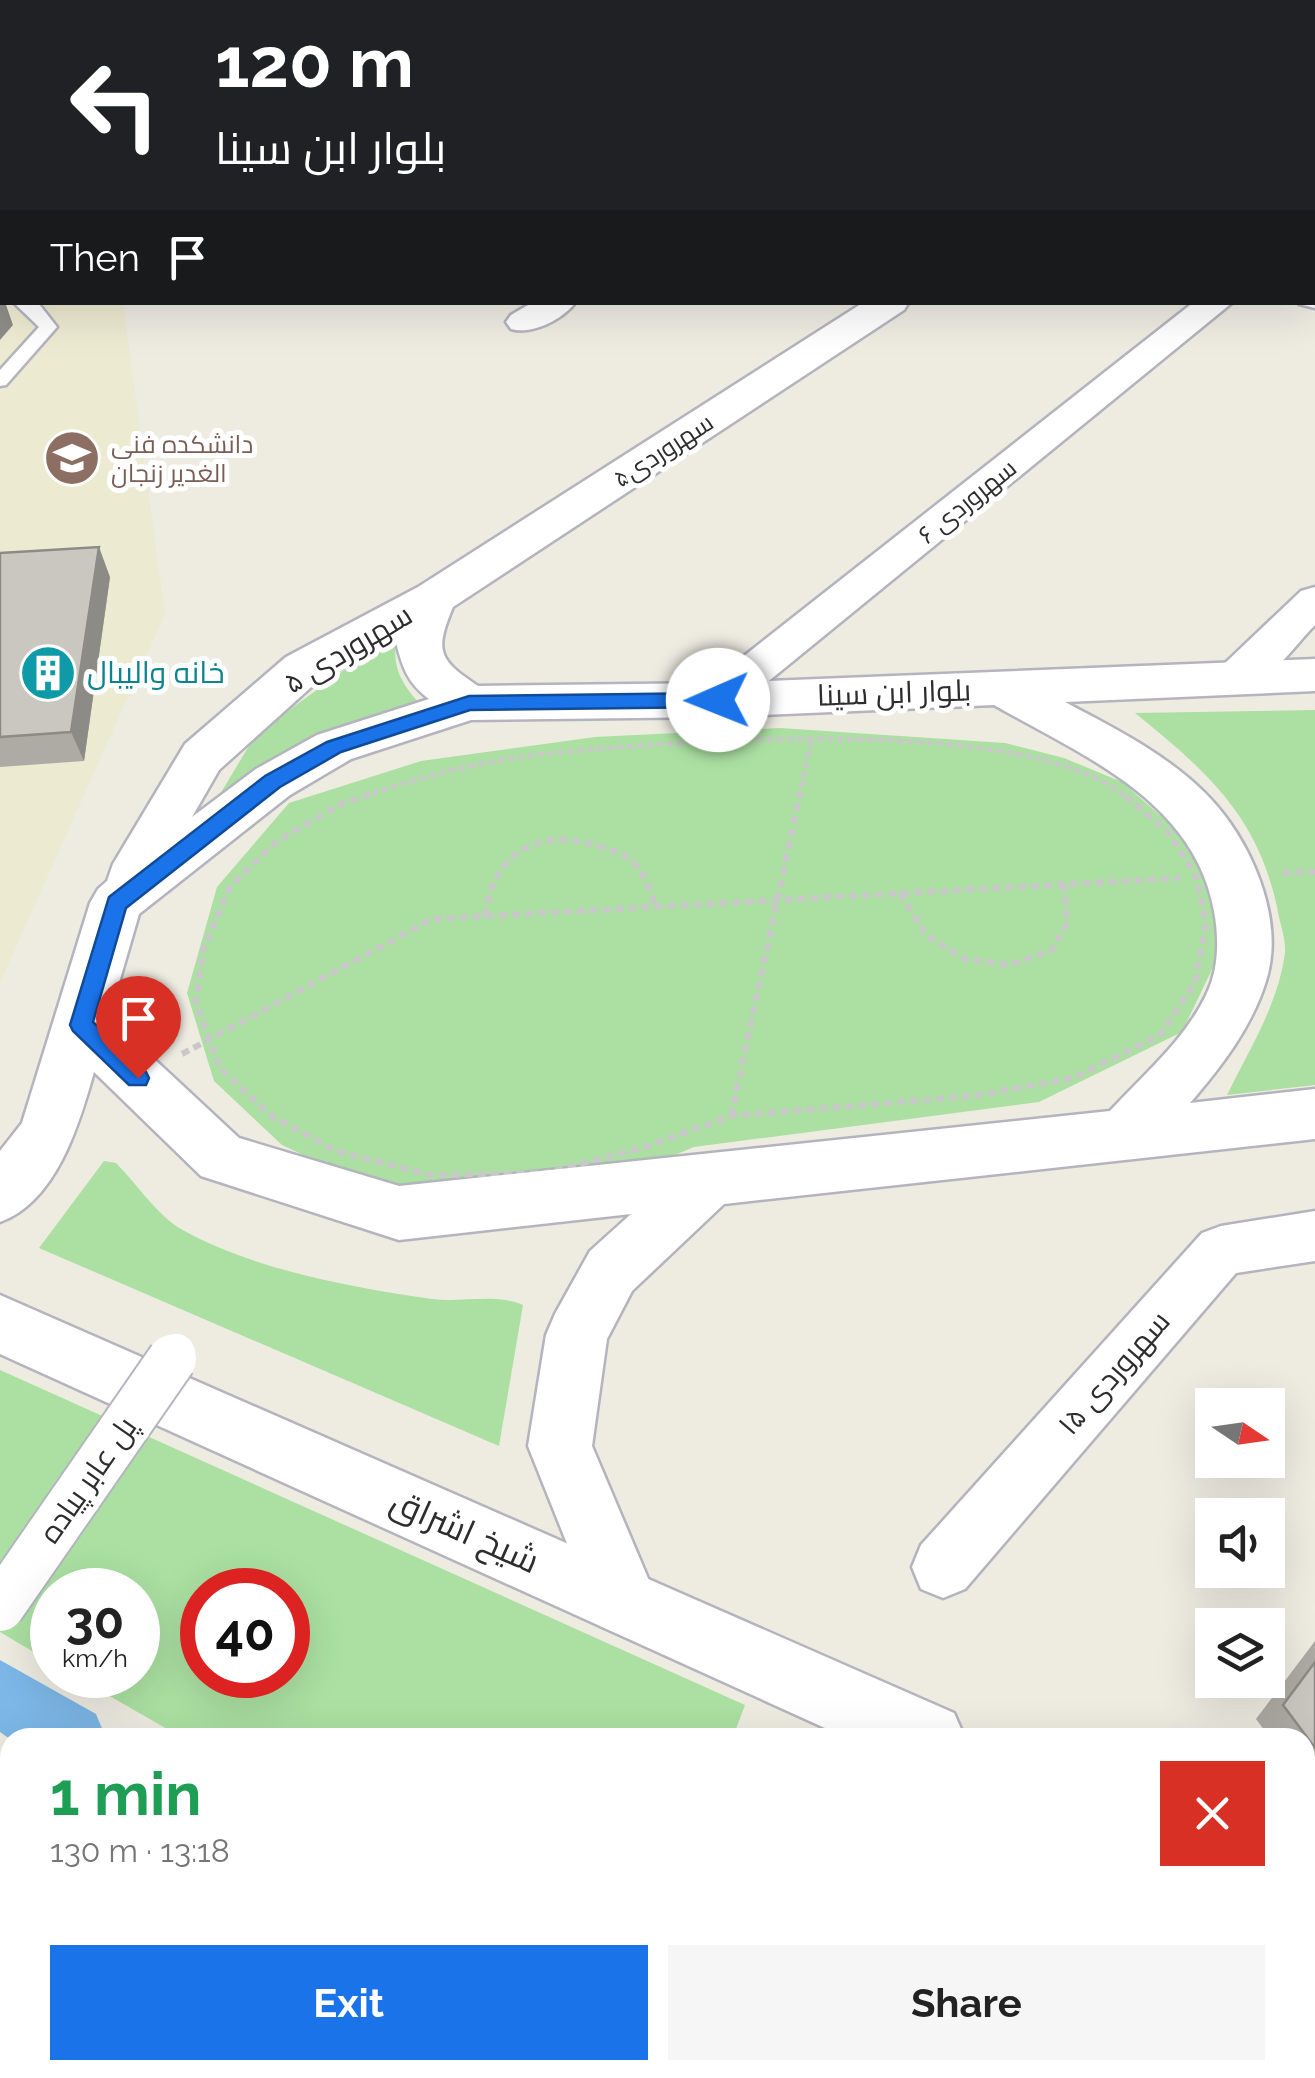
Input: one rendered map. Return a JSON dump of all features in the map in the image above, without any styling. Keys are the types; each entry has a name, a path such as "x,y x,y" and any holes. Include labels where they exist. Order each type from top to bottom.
{"street":[{"path":"524,322 554,305"},
{"name":"سهروردی۵","path":"434,598 886,305"},
{"name":"سهروردی ۶","path":"718,700 1212,305"},
{"name":"سهروردی ۵","path":"434,598 417,637 428,674 469,703"},
{"name":"سهروردی ۵","path":"116,903 202,757 302,670 434,598"},
{"path":"1236,678 1315,602"},
{"name":"بلوار ابن سینا","path":"116,903 272,782 334,747 469,703 718,700 1315,675"},
{"path":"1001,688 1179,796 1205,823 1213,876 1241,900 1240,981 1218,1024 1125,1134"},
{"path":"0,1196 47,1135 116,903"},
{"path":"81,1025 222,1158 399,1213 1315,1114"},
{"path":"624,1602 560,1446 577,1335 610,1271 710,1179"},
{"name":"سهروردی ۱۵","path":"944,1567 1221,1251 1315,1236"},
{"name":"شیخ اشراق","path":"0,1324 907,1728"},
{"name":"پل عابر پیاده","path":"0,1606 176,1353"}],"lane":[{"path":"0,381 48,327 27,305"}],"path":[{"path":"730,1116 812,738"},
{"path":"812,738 960,745 1054,760 1116,789 1213,876 1195,982 1160,1035 1073,1078 973,1096 730,1116 645,1147 546,1173 430,1175 336,1152 270,1115 220,1068 196,1003 203,950 230,887 276,842 338,804 413,780 561,752 812,738"},
{"path":"485,916 484,899 492,876 514,852 546,839 586,841 628,858 648,883 655,906"},
{"path":"138,1078 432,918 1213,876"},
{"path":"900,893 926,936 964,959 1009,965 1052,950 1068,922 1064,884"}],"shaded area":[{"name":"دانشکده فنی الغدیر زنجان","path":"0,305 123,305 165,614 0,983"}],"green space":[{"path":"398,631 396,664 408,690 423,707 210,811 256,734"},
{"path":"1315,710 1315,1085 1227,1095 1262,1026 1282,971 1285,947 1277,907 1256,845 1225,796 1184,754 1135,713"},
{"path":"780,728 1005,743 1064,758 1122,782 1185,837 1211,897 1218,957 1182,1032 1039,1102 694,1147 624,1176 443,1197 359,1181 282,1145 214,1081 187,993 217,887 289,803 421,761 595,737"},
{"path":"104,1161 116,1163 155,1207 181,1229 270,1266 432,1299 501,1300 523,1305 499,1446 39,1248"},
{"path":"0,1370 745,1705 736,1728 165,1728 113,1698 160,1698 160,1568 30,1568 30,1650 0,1632"}],"building":[{"name":"خانه والیبال","path":"99,547 71,732 0,737 0,553"},
{"path":"1315,1662 1315,1728 1300,1728 1283,1705"}],"waterway":[{"path":"0,1694 56,1728"}],"place":[{"name":"دانشکده فنی الغدیر زنجان","path":"72,458"},
{"name":"خانه والیبال","path":"48,673"}],"route":[{"path":"138,1078 81,1025 116,903 272,782 334,747 469,703 718,700"}]}
